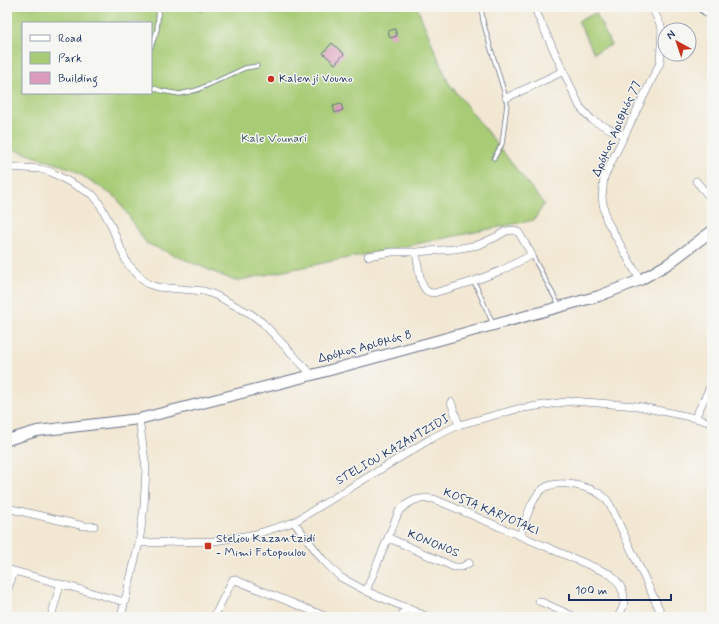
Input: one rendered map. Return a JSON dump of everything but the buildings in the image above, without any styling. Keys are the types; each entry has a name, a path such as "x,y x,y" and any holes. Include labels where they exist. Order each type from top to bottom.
{"street":[{"path":"535,7 580,107 592,120 624,136"},
{"name":"Δρόμος Αριθμός 77","path":"640,280 606,219 602,198 604,177 660,63 662,29 654,11 650,7"},
{"path":"702,7 712,14"},
{"path":"506,98 564,71"},
{"path":"7,167 51,172 92,195 98,201 110,223 127,263 148,284 157,287 204,291 215,295 251,314 263,323 312,375"},
{"path":"696,181 712,200"},
{"path":"368,256 392,252 455,249 478,244 496,237 506,231 514,230 519,233 532,255 500,271 434,294 428,292 424,287 416,252"},
{"name":"Δρόμος Αριθμός 8","path":"7,440 36,430 139,419 312,375 600,296 640,280 668,264 712,230"},
{"path":"695,418 712,383"},
{"name":"STELIOU KAZANTZIDI","path":"139,543 214,541 256,534 294,522 432,438 459,425 517,409 572,401 637,406 712,423"},
{"path":"451,402 459,425"},
{"path":"121,617 139,543 144,507 146,468 139,419"},
{"path":"520,536 533,501 543,489 558,483 585,487 604,497 611,507 663,617"},
{"name":"KOSTA KARYOTAKI","path":"366,591 399,511 409,502 422,498 434,499 610,574 618,582 622,590 624,602 618,617"},
{"path":"7,508 84,526 94,526"},
{"path":"294,522 322,560 340,577 366,591 428,617"},
{"name":"KONONOS","path":"388,538 454,567 462,567 469,564"},
{"path":"7,590 11,571 125,602"},
{"path":"214,617 233,579 327,617"},
{"path":"51,617 60,585"},
{"path":"539,601 575,617"},
{"path":"401,617 406,607"}],"lane":[{"path":"152,44 157,30 159,7"},
{"path":"482,7 483,21 507,104 502,144 494,158"},
{"path":"152,87 162,91 180,94 196,90 245,68 257,66"},
{"path":"532,255 560,307"},
{"path":"474,281 494,325"}],"green space":[{"name":"Kale Vounari","path":"7,7 417,7 448,82 544,204 534,220 235,281 146,243 117,198 72,169 7,147"},
{"path":"596,13 611,45 594,53 578,21"}],"place":[{"name":"Kalenji Vouno","path":"271,79"},
{"name":"Steliou Kazantzidi - Mimi Fotopoulou","path":"208,546"}]}
